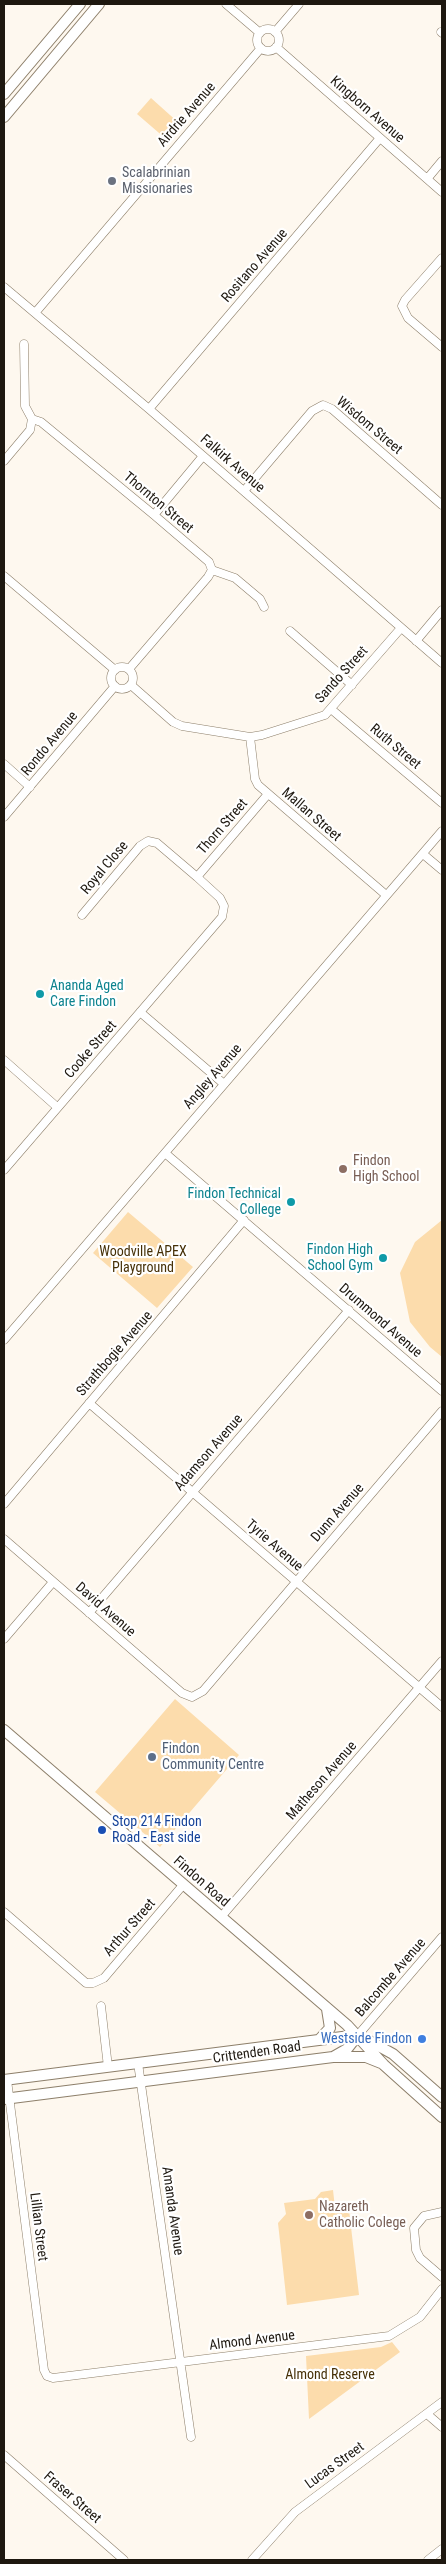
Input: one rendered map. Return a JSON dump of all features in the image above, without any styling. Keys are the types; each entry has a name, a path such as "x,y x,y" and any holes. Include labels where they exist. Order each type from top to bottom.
{"main road":[{"path":"4,94 80,4"},
{"path":"4,116 99,4"},
{"name":"Findon Road","path":"4,1730 358,2035 383,2064 442,2117"},
{"path":"319,2040 330,2028 327,2009"},
{"path":"333,2057 346,2049 358,2035"},
{"name":"Findon Road","path":"358,2035 393,2054 442,2099"},
{"name":"Crittenden Road","path":"6,2080 358,2035"},
{"name":"Crittenden Road","path":"6,2098 333,2057 366,2056 383,2064"},
{"path":"427,2102 442,2099"}],"street":[{"path":"226,4 260,33"},
{"path":"275,32 299,4"},
{"path":"268,29 275,32 278,40 276,47 268,51 261,48 257,40 260,33 268,29"},
{"name":"Kingborn Avenue","path":"276,47 442,192"},
{"name":"Airdrie Avenue","path":"34,312 261,48"},
{"name":"Rositano Avenue","path":"149,409 380,138"},
{"path":"428,179 442,162"},
{"path":"442,258 405,300 402,306 408,318 442,347"},
{"name":"Falkirk Avenue","path":"4,287 149,409 442,663"},
{"path":"4,461 30,430 32,419 25,406 24,344"},
{"name":"Wisdom Street","path":"244,491 312,411 323,405 332,409 442,505"},
{"name":"Thornton Street","path":"32,419 41,422 154,515 209,562 212,570"},
{"path":"154,515 203,456"},
{"path":"129,669 212,570 235,578 260,598 264,607"},
{"path":"4,576 115,670"},
{"path":"416,641 442,610"},
{"name":"Sando Street","path":"130,685 173,722 182,726 250,736 290,727 325,715 400,628"},
{"path":"290,631 352,685"},
{"path":"122,667 129,669 133,678 130,685 123,688 115,686 112,678 115,670 122,667"},
{"name":"Rondo Avenue","path":"4,817 115,686"},
{"name":"Ruth Street","path":"331,709 442,803"},
{"name":"Mallan Street","path":"250,736 254,779 268,794 386,895"},
{"path":"4,764 30,787"},
{"name":"Thorn Street","path":"196,876 268,794"},
{"name":"Angley Avenue","path":"4,1340 442,831"},
{"name":"Royal Close","path":"82,915 140,846 148,841 157,843 196,876"},
{"path":"423,854 442,870"},
{"name":"Cooke Street","path":"4,1170 222,917 224,906 220,898 196,876"},
{"path":"140,1012 224,1084"},
{"path":"4,1060 57,1107"},
{"name":"Drummond Avenue","path":"165,1153 442,1391"},
{"name":"Strathbogie Avenue","path":"4,1504 244,1220"},
{"name":"Adamson Avenue","path":"90,1614 349,1310"},
{"name":"Tyrie Avenue","path":"89,1403 442,1707"},
{"name":"Dunn Avenue","path":"192,1697 203,1691 442,1411"},
{"name":"David Avenue","path":"4,1539 182,1693 192,1697"},
{"path":"4,1639 53,1582"},
{"name":"Matheson Avenue","path":"221,1917 442,1661"},
{"name":"Arthur Street","path":"4,1912 86,1983 93,1983 104,1978 183,1885"},
{"name":"Balcombe Avenue","path":"358,2035 442,1937"},
{"path":"101,2006 108,2067"},
{"name":"Amanda Avenue","path":"138,2063 191,2438"},
{"name":"Lillian Street","path":"6,2080 6,2098 44,2370 47,2376"},
{"path":"442,2212 424,2216 414,2228 416,2250 420,2258 442,2277"},
{"name":"Almond Avenue","path":"47,2376 53,2378 389,2336 420,2317 442,2289"},
{"name":"Lucas Street","path":"252,2560 295,2512 442,2402"},
{"path":"427,2414 442,2427"},
{"name":"Fraser Street","path":"4,2455 124,2560"},
{"path":"428,2560 442,2549"}],"green space":[{"path":"151,98 180,124 166,139 137,114"},
{"name":"Woodville APEX Playground","path":"128,1212 193,1267 157,1308 93,1253"},
{"path":"442,1220 442,1357 430,1347 410,1322 400,1273 415,1242"},
{"path":"175,1699 239,1755 160,1847 95,1792"},
{"path":"333,2190 335,2208 345,2206 349,2210 359,2295 287,2305 278,2223 286,2214 284,2203 315,2199 321,2192"},
{"name":"Almond Reserve","path":"392,2342 400,2352 309,2419 306,2356 381,2347"}],"place":[{"name":"Scalabrinian Missionaries","path":"112,181"},
{"name":"Ananda Aged Care Findon","path":"40,994"},
{"name":"Findon High School","path":"343,1169"},
{"name":"Findon Technical College","path":"291,1202"},
{"name":"Findon High School Gym","path":"383,1258"},
{"name":"Findon Community Centre","path":"152,1757"},
{"name":"Stop 214 Findon Road - East side","path":"102,1830"},
{"name":"Westside Findon","path":"422,2039"},
{"name":"Nazareth Catholic Colege","path":"309,2215"}]}
